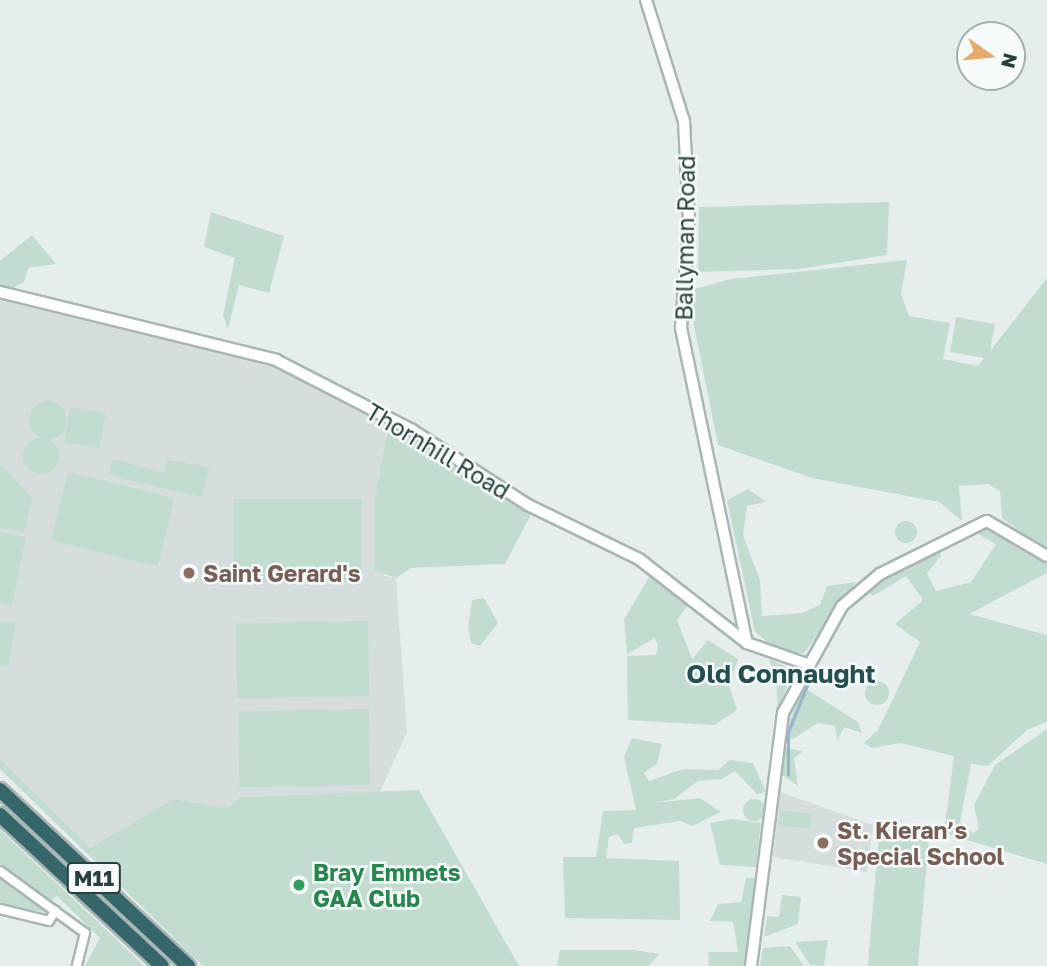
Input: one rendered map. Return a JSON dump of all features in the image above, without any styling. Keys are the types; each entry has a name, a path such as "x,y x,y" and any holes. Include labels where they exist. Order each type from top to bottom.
{"highway":[{"name":"M11","path":"0,790 188,966"},
{"name":"M11","path":"0,815 162,966"}],"street":[{"name":"Ballyman Road","path":"646,0 684,121 689,219 681,328 747,642"},
{"name":"Thornhill Road","path":"0,292 276,360 412,430 528,505 639,559 747,642 807,664"},
{"path":"751,966 772,782 783,713 807,664 855,591 962,530 987,521 999,524 1047,556"},
{"path":"0,872 85,933 77,966"},
{"path":"0,909 49,921 55,911"}],"shaded area":[{"name":"Saint Gerard's","path":"0,296 271,361 389,422 374,503 384,576 396,578 407,732 380,792 240,797 228,808 174,799 90,849 0,758"},
{"name":"St. Kieran’s Special School","path":"780,792 873,825 867,872 773,857"}],"green space":[{"path":"889,202 887,255 799,269 698,272 699,207"},
{"path":"211,212 284,236 269,293 239,285 228,329 223,315 235,258 204,247"},
{"path":"32,235 56,264 28,268 24,282 13,288 0,285 0,261"},
{"path":"907,260 901,294 909,316 950,323 943,359 978,366 984,358 950,352 956,317 995,324 990,351 1047,278 1047,551 1002,518 1000,491 989,484 959,486 962,521 939,502 812,478 718,445 687,291 731,279"},
{"path":"48,401 61,407 67,420 61,433 48,439 35,433 29,420 35,407"},
{"path":"70,407 106,413 100,448 64,443"},
{"path":"389,422 532,512 505,564 411,568 396,578 374,570 374,503"},
{"path":"41,438 54,443 59,456 54,469 41,474 28,469 23,456 28,443"},
{"path":"113,459 164,473 167,460 209,467 202,497 109,473"},
{"path":"0,463 32,498 24,532 0,528"},
{"path":"68,472 175,499 158,567 51,540"},
{"path":"748,489 766,502 747,506 743,535 760,580 762,616 802,613 820,605 827,586 856,582 804,653 779,652 755,632 727,500"},
{"path":"234,499 362,499 362,582 234,582"},
{"path":"906,521 914,524 917,532 914,540 906,543 898,540 895,532 898,524"},
{"path":"987,526 1047,559 1047,573 969,614 1047,635 1047,722 1027,730 988,766 971,764 960,822 973,833 979,829 974,805 995,765 1047,729 1047,864 944,833 954,756 900,743 872,748 864,743 878,730 920,642 895,624 923,600 906,576 873,596 865,589 940,547 941,556 927,573 936,591 971,582 996,544 970,529"},
{"path":"0,532 26,537 12,606 0,603"},
{"path":"650,576 687,606 677,620 692,659 708,640 738,659 729,685 737,710 714,725 628,720 627,656 656,655 658,646 655,638 627,654 624,619"},
{"path":"484,598 498,623 480,646 471,643 468,626 472,600"},
{"path":"0,621 16,623 8,667 0,666"},
{"path":"368,621 369,696 237,698 236,623"},
{"path":"769,659 794,670 778,707 776,681"},
{"path":"877,681 888,688 889,693 882,704 877,705 866,698 865,693 872,682"},
{"path":"803,687 858,722 862,733 844,727 837,741 835,726 818,723 793,739 784,734"},
{"path":"369,709 370,785 239,787 238,711"},
{"path":"632,738 662,744 657,764 644,773 649,781 683,769 718,770 730,760 753,763 766,792 757,794 735,771 722,779 698,781 674,799 654,803 700,798 721,812 693,826 680,821 634,828 632,843 624,844 618,834 609,837 606,858 679,861 680,920 565,918 563,857 596,857 603,811 636,810 624,757"},
{"path":"782,748 803,751 794,758 798,786 782,775"},
{"name":"Bray Emmets GAA Club","path":"0,758 90,848 174,799 228,808 240,797 419,790 519,966 203,966 0,769"},
{"path":"754,799 762,802 765,810 762,818 754,821 746,818 743,810 746,802"},
{"path":"780,810 812,814 810,829 778,825"},
{"path":"732,819 761,823 756,867 720,865 710,823"},
{"path":"0,830 144,966 85,966 100,938 57,896 51,901 0,863"},
{"path":"879,836 929,840 918,966 868,966"},
{"path":"746,878 756,878 747,966 709,966 708,952 738,952 733,922 710,921 718,904 741,902"},
{"path":"0,879 46,912 0,906"},
{"path":"782,895 801,897 798,924 764,937 767,916 779,917"},
{"path":"828,940 824,966 810,965 795,942"},
{"path":"790,946 804,966 760,966 763,948"},
{"path":"560,950 634,950 660,954 648,966 557,966"}],"waterway":[{"path":"788,775 788,732 811,676"}],"place":[{"name":"Saint Gerard's","path":"189,573"},
{"name":"St. Kieran’s Special School","path":"823,843"},
{"name":"Bray Emmets GAA Club","path":"299,885"}],"district":[{"name":"Old Connaught","path":"781,674"}]}
